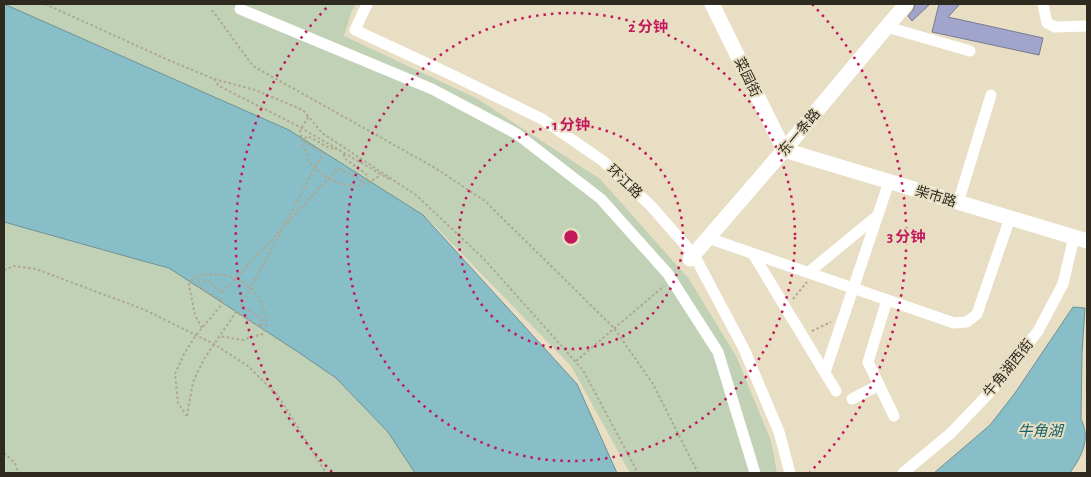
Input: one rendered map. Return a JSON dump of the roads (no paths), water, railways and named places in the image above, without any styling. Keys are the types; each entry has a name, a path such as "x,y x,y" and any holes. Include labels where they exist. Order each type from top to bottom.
{"street":[{"name":"环江路","path":"367,4 355,30 542,119 603,161 651,206 692,257 744,349 778,432 790,473"},
{"name":"菜园街","path":"712,4 784,150"},
{"name":"东一条路","path":"692,257 906,4"},
{"path":"1043,4 1047,23 1056,27 1087,26"},
{"path":"240,9 432,89 517,134 600,199 671,279 718,352 755,473"},
{"path":"887,27 970,51"},
{"path":"958,203 991,95"},
{"name":"柴市路","path":"784,150 1080,239"},
{"path":"825,372 889,182"},
{"path":"811,273 877,216"},
{"path":"708,238 954,323 967,322 977,314 1010,218"},
{"name":"牛角湖西街","path":"903,473 951,433 987,395 1038,331 1063,284 1080,239"},
{"path":"753,254 836,391"},
{"path":"887,300 868,362 894,416"},
{"path":"852,399 879,385"}],"water":[{"path":"4,4 289,130 423,215 577,384 617,473 415,473 388,432 336,378 169,268 4,222"},
{"name":"牛角湖","path":"1073,307 1085,308 1081,419 1084,427 1085,441 1081,454 1070,473 934,473 990,425 1015,393"}]}
